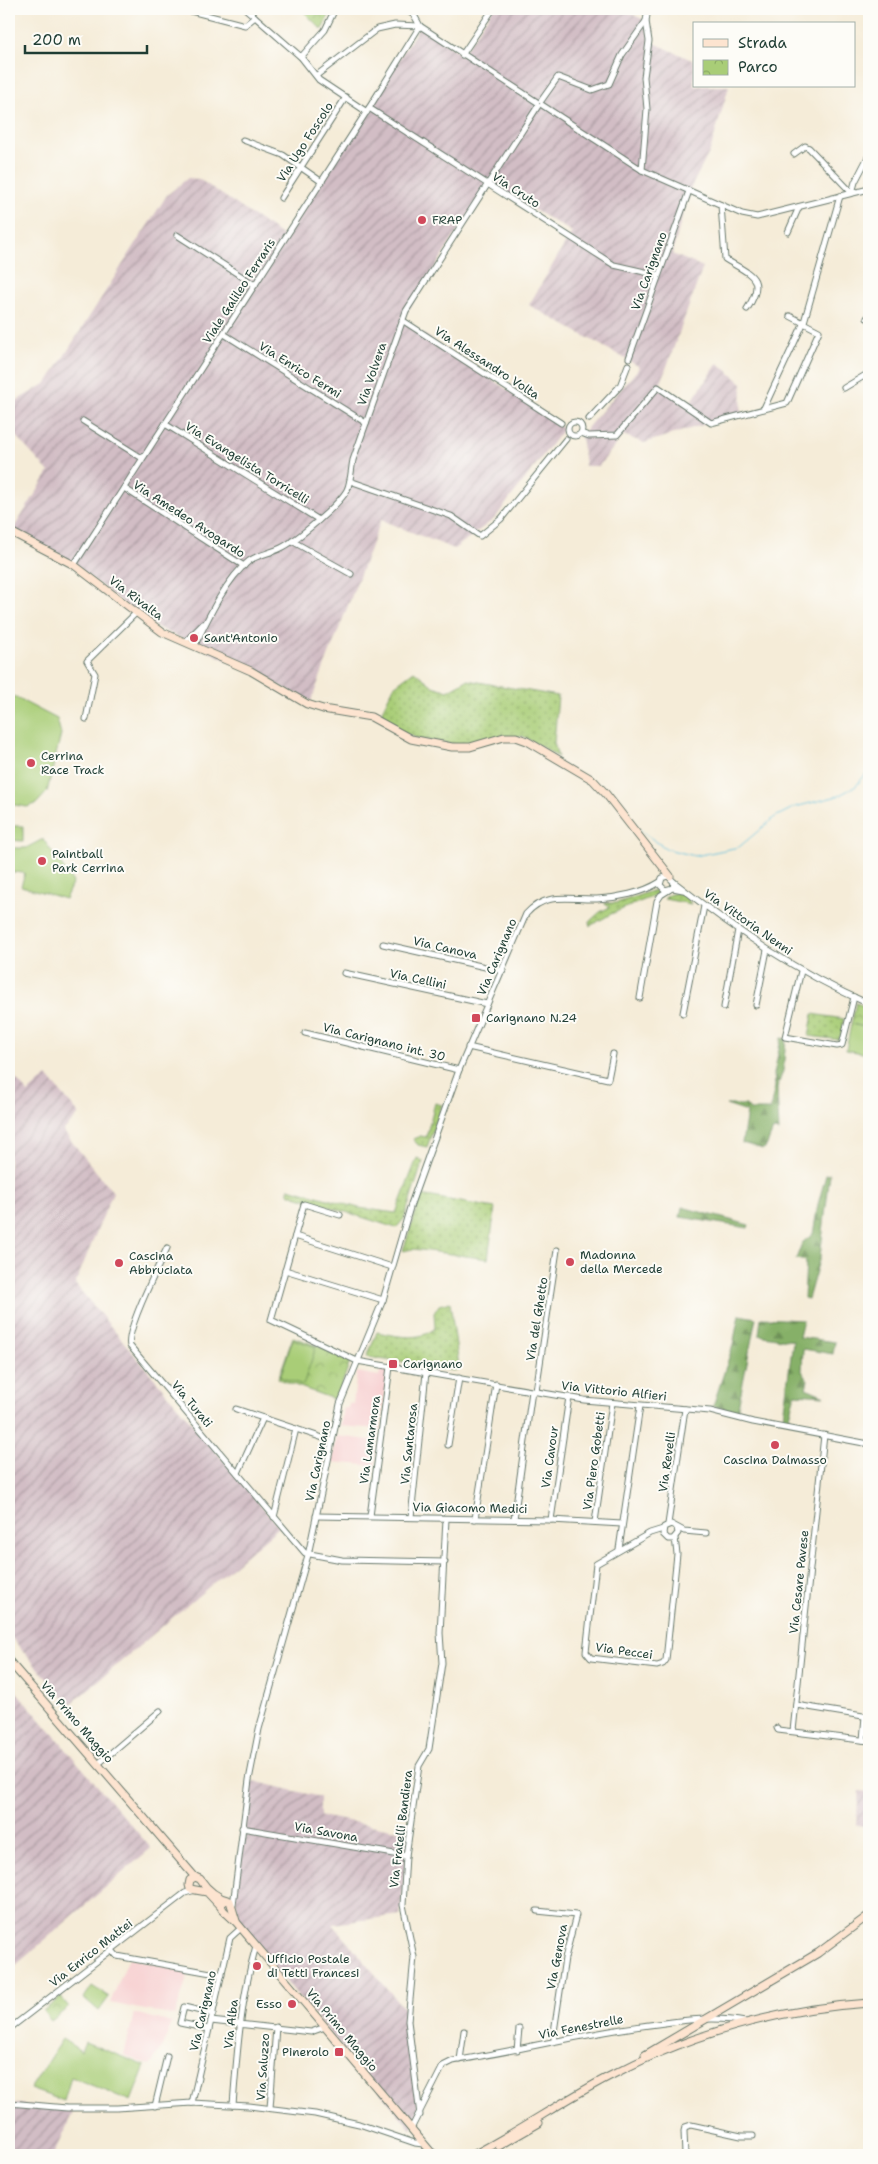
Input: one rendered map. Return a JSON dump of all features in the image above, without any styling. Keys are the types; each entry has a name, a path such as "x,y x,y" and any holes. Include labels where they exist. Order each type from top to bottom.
{"main road":[{"name":"Via Rivalta","path":"9,531 74,566 162,632 251,671 307,704 323,709 371,717 412,738 452,747 470,747 504,737 516,737 527,741 583,772 593,780 664,867 670,878"},
{"name":"Via Primo Maggio","path":"9,1660 186,1865 193,1886 207,1892 223,1906 432,2154"},
{"path":"223,1906 228,1912 232,1907"},
{"name":"Via Primo Maggio","path":"232,1907 239,1926"},
{"path":"630,2066 649,2052 818,1953 869,1915"},
{"path":"473,2155 630,2066 685,2042 745,2022 799,2010 869,2003"},
{"path":"483,2155 608,2082 686,2046 774,2019 869,2007"}],"street":[{"path":"183,9 202,11 245,25 255,17"},
{"name":"Via Cruto","path":"246,9 301,57 317,75 319,80 488,183 614,266 658,275"},
{"path":"301,57 325,30 335,9"},
{"path":"404,9 414,15 420,26 462,55 642,170 742,214 757,218 869,189"},
{"path":"462,55 493,9"},
{"name":"Via Volvera","path":"195,646 207,620 244,566 251,560 280,549 292,541 330,511 340,500 350,481 353,460 402,320 415,294 539,103 558,77 592,90 609,84 622,55 646,21 648,9"},
{"path":"642,170 647,109 644,77 649,41 646,21"},
{"path":"317,75 377,29 396,25 420,26"},
{"name":"Viale Galileo Ferraris","path":"74,566 322,182 420,26"},
{"name":"Via Ugo Foscolo","path":"281,198 346,97"},
{"path":"242,140 283,155 322,182"},
{"path":"794,154 805,146 809,148 852,193"},
{"path":"852,193 855,182 869,155"},
{"name":"Via Carignano","path":"629,358 689,191"},
{"path":"764,408 804,322 840,196"},
{"path":"720,205 725,259 747,270 755,282 756,295 747,309"},
{"path":"788,232 798,207"},
{"path":"176,235 255,285"},
{"path":"562,423 575,421 589,436 617,435 658,388 711,423 787,403 819,330 790,316"},
{"name":"Via Alessandro Volta","path":"402,320 562,423 569,432"},
{"name":"Via Enrico Fermi","path":"224,334 366,423"},
{"path":"569,432 578,435 581,428 620,386 628,365"},
{"path":"844,388 869,373"},
{"path":"83,421 142,458"},
{"path":"350,481 451,516 480,536 501,519 566,439 570,422"},
{"name":"Via Evangelista Torricelli","path":"165,424 318,520"},
{"name":"Via Amedeo Avogardo","path":"124,488 244,566"},
{"path":"292,541 351,574"},
{"path":"86,719 95,674 87,661 136,613"},
{"name":"Via Volvera","path":"186,641 207,620"},
{"path":"661,895 661,886 670,878"},
{"path":"640,998 657,901 661,895 671,889 670,878"},
{"name":"Via Vittoria Nenni","path":"670,878 704,906 767,950 801,971 869,1004"},
{"name":"Via Carignano","path":"232,1907 249,1780 259,1729 308,1554 340,1404 383,1300 411,1204 468,1047 503,971 526,914 533,906 554,898 596,899 620,896 661,886"},
{"name":"Via Vittoria Nenni","path":"661,886 684,890"},
{"path":"683,1013 704,906"},
{"path":"724,1007 738,930"},
{"name":"Via Canova","path":"383,944 503,971"},
{"path":"756,1005 767,950"},
{"path":"801,971 785,1037 837,1046 842,1045 854,997"},
{"name":"Via Cellini","path":"344,973 487,1004"},
{"name":"Via Carignano int. 30","path":"305,1033 459,1070"},
{"path":"468,1047 608,1079 614,1054"},
{"path":"340,1215 304,1204 285,1270 383,1300"},
{"path":"295,1236 392,1267"},
{"name":"Via Turati","path":"167,1248 141,1305 130,1335 130,1346 308,1554"},
{"name":"Via del Ghetto","path":"514,1519 557,1250"},
{"name":"Via Vittorio Alfieri","path":"285,1270 270,1320 357,1361 569,1397 640,1406 710,1411 869,1444"},
{"name":"Via Lamarmora","path":"370,1516 390,1367"},
{"name":"Via Santarosa","path":"412,1517 426,1373"},
{"path":"448,1445 459,1378"},
{"path":"476,1519 496,1384"},
{"name":"Via Cavour","path":"551,1520 569,1397"},
{"name":"Via Piero Gobetti","path":"595,1522 612,1403"},
{"path":"619,1549 640,1406"},
{"path":"236,1409 332,1441"},
{"name":"Via Revelli","path":"663,1529 670,1524 685,1409"},
{"path":"238,1473 263,1418"},
{"path":"274,1516 296,1428"},
{"name":"Via Cesare Pavese","path":"793,1731 824,1435"},
{"name":"Via Giacomo Medici","path":"316,1516 514,1519 622,1524"},
{"name":"Via Fratelli Bandiera","path":"420,2115 408,2021 414,1957 403,1904 406,1856 419,1766 429,1749 442,1663 440,1633 446,1519"},
{"path":"670,1524 675,1535"},
{"path":"663,1529 664,1536"},
{"name":"Via Peccei","path":"663,1529 650,1533 619,1549 596,1564 586,1652 591,1658 658,1666 666,1660 677,1546 675,1535"},
{"path":"650,1533 664,1536 675,1535 684,1531 706,1533"},
{"path":"308,1554 342,1560 445,1562"},
{"path":"796,1705 867,1716 863,1740"},
{"path":"98,1764 160,1711"},
{"path":"777,1728 869,1740"},
{"name":"Via Savona","path":"242,1828 406,1856"},
{"name":"Via Enrico Mattei","path":"9,2029 193,1886"},
{"path":"223,1906 234,1892"},
{"name":"Via Genova","path":"538,1911 576,1915 565,1958 554,2041"},
{"name":"Via Carignano","path":"192,2103 230,1938 239,1926"},
{"name":"Via Alba","path":"233,2105 240,2024 248,1974 256,1946"},
{"path":"112,1950 117,1956 222,1975"},
{"path":"209,2029 180,2023 184,2007 213,2014"},
{"name":"Via Fenestrelle","path":"411,2129 446,2063 622,2028 706,2020 745,2022"},
{"path":"211,2021 311,2032 325,2027"},
{"name":"Via Saluzzo","path":"270,2108 276,2027"},
{"path":"517,2050 519,2029"},
{"path":"460,2060 464,2031"},
{"path":"155,2106 167,2056"},
{"path":"9,2103 67,2108 155,2106 192,2103 270,2108 315,2114 359,2124 423,2144"},
{"path":"684,2155 684,2131 686,2127 691,2125 741,2136 753,2136"}],"shaded area":[{"path":"493,9 622,9 646,21 650,41 693,61 693,88 728,88 710,151 689,191 672,254 703,267 659,388 689,405 718,363 742,383 741,413 644,443 623,435 599,466 585,466 581,435 640,367 529,305 572,232 488,183 402,320 550,418 563,429 495,518 454,549 381,520 311,701 149,623 74,565 12,531 49,472 9,429 9,405 47,383 167,195 188,178 199,179 286,238 420,26 462,55"},
{"path":"9,1071 28,1093 47,1076 79,1114 63,1131 113,1192 75,1284 279,1527 71,1704 69,1701 67,1702 9,1635"},
{"path":"380,1370 388,1371 380,1429 340,1426 344,1408 348,1408 349,1403 353,1404 357,1372 379,1376"},
{"path":"337,1436 377,1441 375,1466 332,1462"},
{"path":"9,1683 151,1848 9,1971"},
{"path":"249,1780 320,1797 320,1816 409,1832 400,1915 333,1924 405,2010 420,2115 411,2129 241,1928 234,1892"},
{"path":"859,1791 869,1792 869,1826 856,1825"},
{"path":"129,1958 189,1972 175,2016 110,2003"},
{"path":"134,2013 172,2023 163,2045 150,2066 124,2055"},
{"path":"9,2103 74,2110 53,2155 9,2155"}],"green space":[{"path":"301,9 332,9 322,30"},
{"path":"414,671 433,686 448,691 467,680 558,696 554,743 558,757 523,736 465,746 419,739 396,730 379,717 394,686"},
{"name":"Cerrina Race Track","path":"9,694 57,719 61,734 47,792 36,804 27,807 9,804"},
{"path":"9,826 23,826 23,841 9,840"},
{"name":"Paintball Park Cerrina","path":"43,839 73,882 65,899 21,886 25,873 9,872 9,848 26,848"},
{"path":"654,890 658,892 656,895 611,914 590,926 589,922 600,912 610,907 604,903 617,903"},
{"path":"679,892 685,895 691,904 664,899 668,895"},
{"path":"856,1003 869,1008 869,1028 851,1024"},
{"path":"813,1014 844,1019 840,1040 809,1036"},
{"path":"851,1024 869,1028 868,1054 846,1050"},
{"path":"781,1038 786,1039 783,1071 777,1088 779,1131 773,1130 766,1147 763,1149 742,1143 747,1112 726,1105 746,1105 750,1110 770,1110"},
{"path":"435,1103 442,1105 427,1147 418,1145 413,1139 420,1136 426,1137"},
{"path":"417,1158 423,1161 404,1219 396,1228 289,1194 289,1188 359,1208 396,1213"},
{"path":"830,1174 820,1257 808,1299 804,1298 806,1261 796,1259 802,1243 813,1234 818,1204 826,1175"},
{"path":"421,1195 495,1208 488,1259 413,1249 403,1251"},
{"path":"682,1207 749,1225 748,1228 680,1217"},
{"path":"450,1302 459,1366 455,1371 367,1357 377,1332 408,1337 422,1335 435,1328 434,1313 439,1305"},
{"path":"739,1315 756,1318 737,1412 713,1406 733,1345"},
{"path":"761,1318 803,1320 799,1337 835,1342 833,1354 803,1349 802,1371 808,1380 806,1388 825,1396 795,1394 788,1420 783,1416 793,1341 759,1335"},
{"path":"293,1337 318,1346 350,1362 336,1400 278,1379"},
{"path":"293,1339 316,1347 303,1385 280,1377"},
{"path":"92,1986 109,1997 99,2011 84,1998"},
{"path":"61,1997 69,2007 51,2021 43,2011"},
{"path":"62,2039 81,2051 85,2042 145,2066 131,2101 71,2077 64,2101 30,2089"}],"waterway":[{"path":"639,830 667,849 695,856 739,847 775,817 795,807 838,796 856,786 869,770"}],"place":[{"name":"FRAP","path":"422,220"},
{"name":"Sant'Antonio","path":"194,638"},
{"name":"Cerrina Race Track","path":"31,763"},
{"name":"Paintball Park Cerrina","path":"42,861"},
{"name":"Carignano N.24","path":"476,1018"},
{"name":"Madonna della Mercede","path":"570,1262"},
{"name":"Cascina Abbruciata","path":"119,1263"},
{"name":"Carignano","path":"393,1364"},
{"name":"Cascina Dalmasso","path":"775,1445"},
{"name":"Ufficio Postale di Tetti Francesi","path":"257,1966"},
{"name":"Esso","path":"292,2004"},
{"name":"Pinerolo","path":"339,2052"}]}
